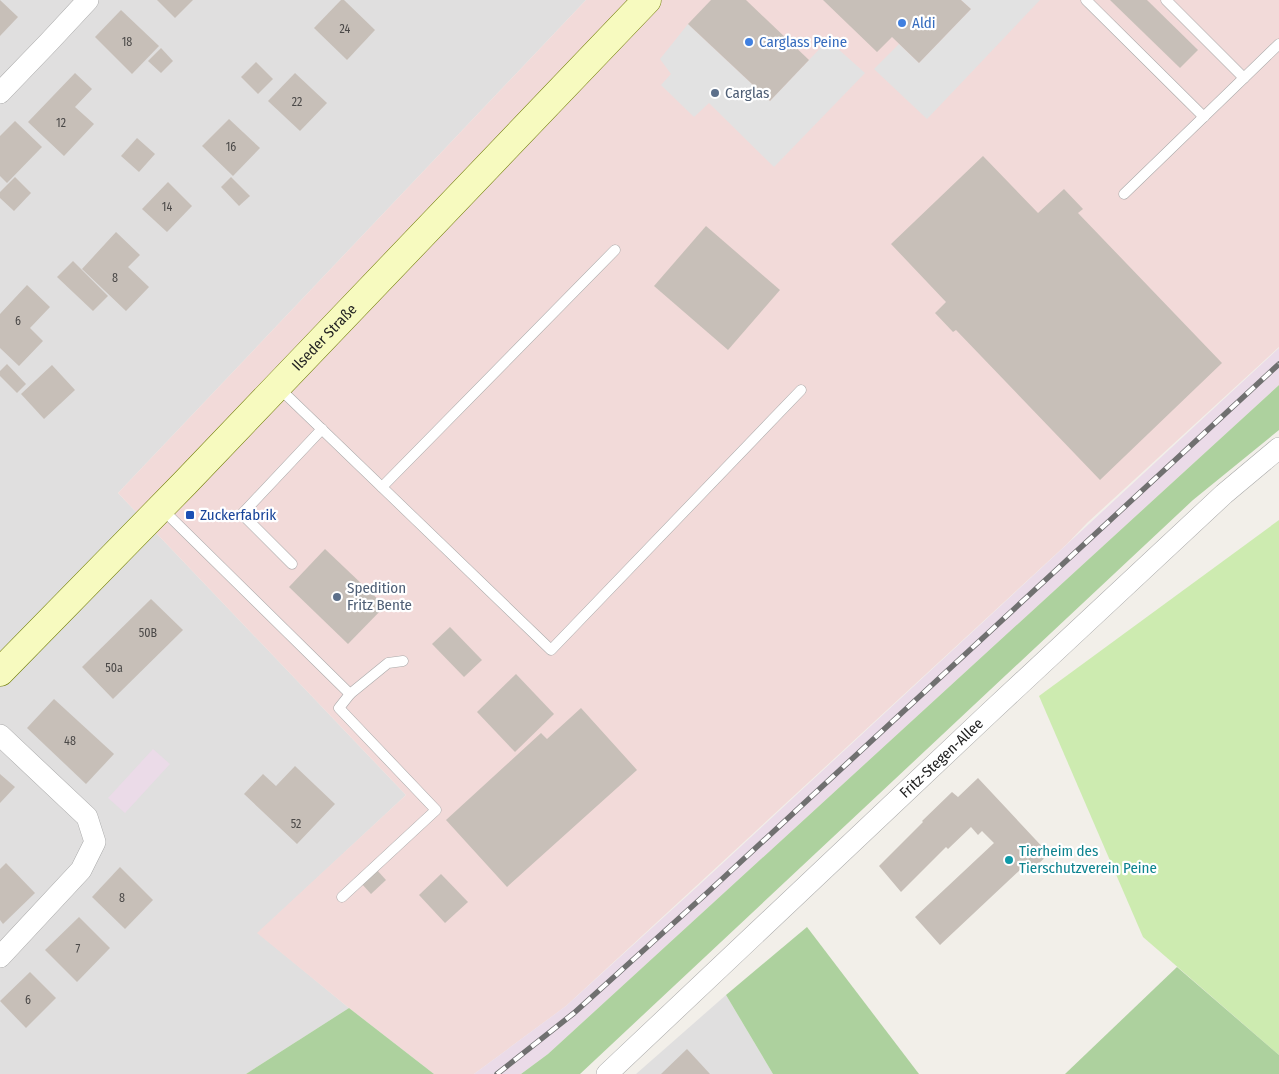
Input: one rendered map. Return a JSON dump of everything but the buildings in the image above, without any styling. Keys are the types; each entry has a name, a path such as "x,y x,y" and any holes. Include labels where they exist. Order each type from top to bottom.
{"street":[{"path":"0,93 88,0"},
{"name":"Ilseder Straße","path":"0,672 278,387 647,0"},
{"name":"Fritz-Stegen-Allee","path":"607,1074 1181,534 1224,494 1279,448"},
{"path":"0,735 87,817 95,842 81,870 0,957"}],"lane":[{"path":"1086,0 1204,117"},
{"path":"1166,0 1244,78"},
{"path":"1124,194 1279,44"},
{"path":"382,487 615,250"},
{"path":"278,387 551,650 801,390"},
{"path":"292,564 242,514 322,429"},
{"path":"161,508 350,694"},
{"path":"342,897 436,810 339,708 350,694 388,663 403,662"}],"shaded area":[{"path":"0,0 586,0 118,493 406,795 258,933 349,1008 246,1074 0,1074"},
{"path":"586,0 1279,0 1279,347 566,1006 474,1074 434,1074 257,933 406,795 118,493"},
{"path":"961,0 1040,0 927,119 874,69 899,44 919,63 971,9"},
{"name":"Carglas","path":"688,24 770,101 828,40 865,73 774,167 709,103 694,117 661,85 671,74 660,59"},
{"path":"1279,348 1279,385 548,1054 521,1074 474,1074 566,1006"},
{"path":"153,749 170,764 125,813 108,798"},
{"path":"726,995 773,1074 636,1074"}],"green space":[{"path":"1279,385 1279,430 1193,500 580,1074 521,1074 548,1054"},
{"path":"1279,520 1279,1055 1143,937 1039,696"},
{"path":"807,927 919,1074 773,1074 726,995"},
{"path":"1177,967 1279,1055 1279,1074 1065,1074"},
{"path":"349,1008 434,1074 246,1074"}],"railway":[{"path":"497,1074 574,1013 707,893 1279,364"}],"place":[{"name":"Aldi","path":"902,23"},
{"name":"Carglass Peine","path":"749,42"},
{"name":"Carglas","path":"715,93"},
{"name":"Zuckerfabrik","path":"190,515"},
{"name":"Spedition Fritz Bente","path":"337,597"},
{"name":"Tierheim des Tierschutzverein Peine","path":"1009,860"}]}
